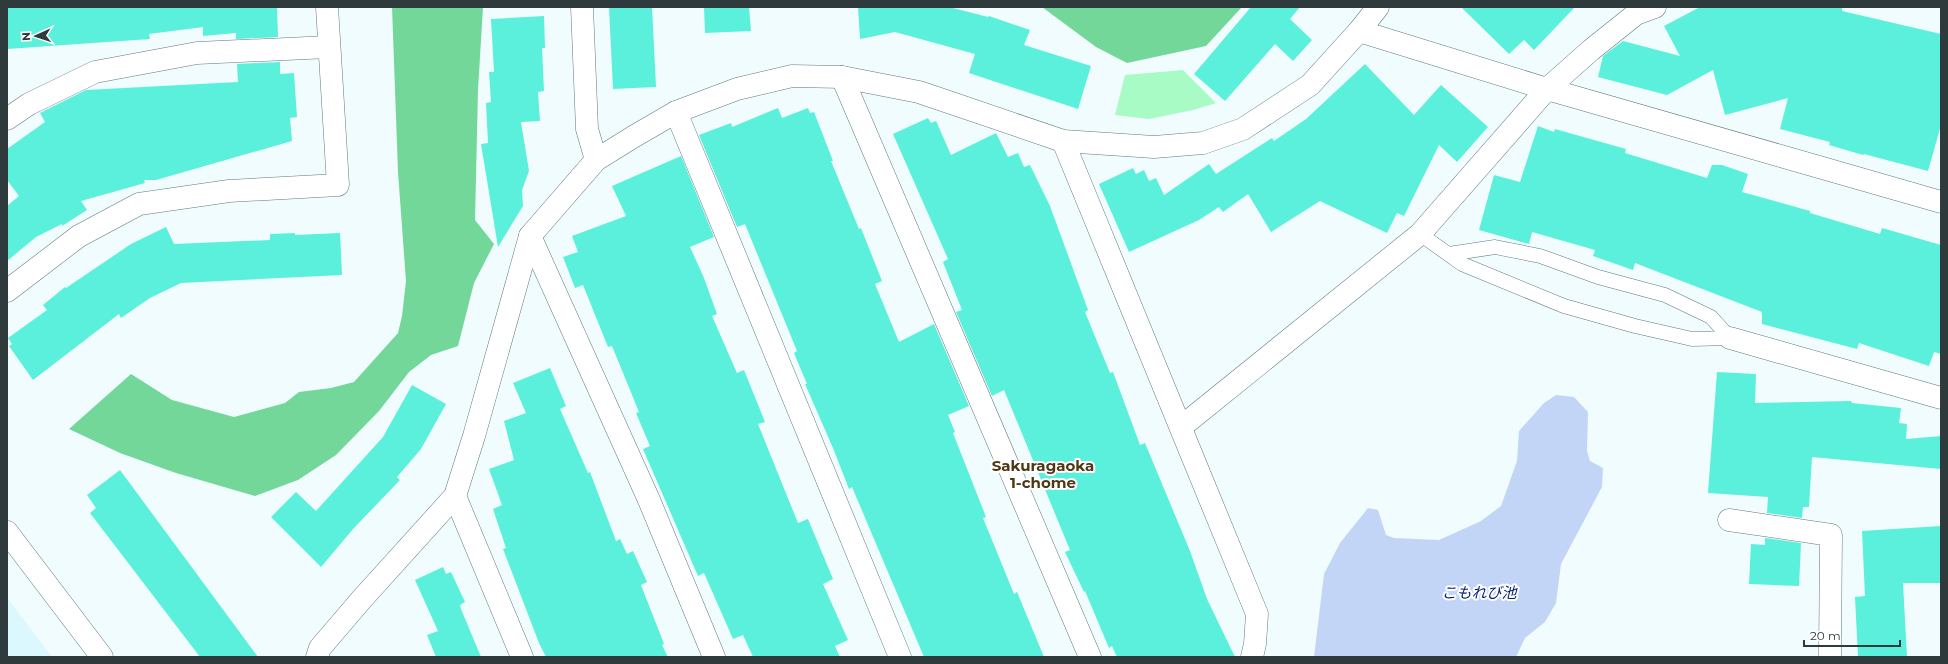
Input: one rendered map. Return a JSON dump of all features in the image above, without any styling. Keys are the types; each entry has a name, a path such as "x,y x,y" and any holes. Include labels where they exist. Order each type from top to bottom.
{"street":[{"path":"7,291 79,236 139,204 228,191 338,185 327,7"},
{"path":"582,7 587,129 596,160"},
{"path":"320,654 361,600 455,496 474,436 530,236 596,160 676,112 737,89 792,76 842,77 919,92 1063,141 1154,146 1203,143 1244,129 1310,85 1359,31 1378,7"},
{"path":"1182,427 1420,234 1546,89 1636,14 1655,7"},
{"path":"1359,31 1546,89 1941,202"},
{"path":"7,119 29,104 95,72 197,53 329,47"},
{"path":"842,77 1090,657"},
{"path":"676,112 900,657"},
{"path":"1063,141 1182,427 1257,614 1255,644 1252,657"},
{"path":"530,236 650,500 714,657"},
{"path":"1730,338 1941,398"},
{"path":"455,496 522,657"},
{"path":"1729,520 1831,535 1830,657"},
{"path":"7,532 102,657"}],"lane":[{"path":"1420,234 1462,264 1564,306 1635,326 1692,339 1730,338"},
{"path":"1449,254 1495,247 1540,256 1598,277 1665,295 1711,317 1730,338"}],"shaded area":[{"path":"7,598 52,657 7,657"}],"green space":[{"path":"392,7 483,7 478,90 475,220 494,244 474,283 458,346 431,355 409,372 379,411 336,455 298,480 255,496 176,473 120,453 69,429 131,374 172,400 234,417 285,403 299,392 331,388 354,382 398,333 402,316 406,281 398,172"},
{"path":"1042,7 1242,7 1206,46 1127,63 1096,47"},
{"path":"1183,70 1216,103 1193,110 1149,119 1115,115 1125,75"}],"water":[{"name":"こもれび池","path":"1556,395 1574,397 1588,412 1587,451 1590,461 1603,468 1602,487 1561,564 1556,603 1545,622 1525,638 1516,657 1314,657 1324,574 1340,543 1368,508 1378,510 1386,535 1394,538 1439,540 1481,521 1501,506 1517,461 1519,431 1544,403"}],"building":[{"path":"7,7 277,7 278,37 236,39 236,33 203,36 203,27 149,34 150,39 7,49"},
{"path":"609,7 652,7 656,87 613,89"},
{"path":"704,7 749,7 751,31 705,33"},
{"path":"858,7 949,7 989,16 1030,30 1024,45 1091,66 1078,109 969,73 975,54 895,32 860,39"},
{"path":"1251,7 1300,7 1290,19 1312,40 1293,61 1275,44 1225,101 1194,74"},
{"path":"1461,7 1575,7 1534,50 1524,40 1509,54"},
{"path":"1700,7 1842,7 1842,11 1941,34 1941,125 1928,171 1864,154 1863,155 1829,145 1830,142 1780,129 1788,98 1725,115 1713,70 1667,95 1598,77 1603,56 1623,41 1680,56 1664,26"},
{"path":"544,16 545,48 542,48 544,91 538,92 540,121 521,122 529,171 522,190 523,206 498,247 481,144 488,143 486,103 491,102 489,72 494,72 491,19"},
{"path":"280,62 280,74 294,73 297,117 290,118 292,141 156,180 144,180 145,183 81,201 87,210 62,226 62,224 36,237 7,261 7,206 19,196 7,180 7,149 45,122 40,113 86,90 238,82 237,64"},
{"path":"1365,64 1414,115 1441,85 1488,127 1457,162 1439,145 1404,216 1397,213 1387,233 1320,201 1271,232 1248,194 1223,212 1219,207 1199,220 1129,252 1099,184 1133,168 1136,174 1144,170 1149,181 1156,178 1164,195 1209,164 1216,174 1272,138 1274,141 1306,119"},
{"path":"778,108 782,118 808,108 810,113 814,112 833,161 831,161 859,229 861,228 882,281 875,284 899,342 934,324 969,406 948,415 955,432 953,433 986,517 983,518 1014,594 1017,592 1044,657 924,657 852,487 849,489 805,384 807,384 794,353 797,351 745,224 737,227 699,135 731,123 732,127"},
{"path":"928,118 931,123 936,121 951,155 996,133 1008,157 1018,153 1024,167 1030,165 1050,206 1088,310 1085,312 1110,373 1113,372 1140,445 1145,443 1190,551 1207,599 1235,657 1117,657 1112,646 1109,648 1085,591 1084,592 1065,552 1070,550 1004,390 992,396 956,312 962,310 943,262 948,259 893,134"},
{"path":"1538,126 1554,132 1555,129 1626,149 1625,153 1707,178 1712,165 1722,165 1748,174 1742,192 1810,211 1810,213 1880,234 1882,228 1941,245 1941,354 1934,352 1929,366 1859,343 1857,349 1762,324 1762,312 1635,263 1633,270 1593,256 1595,250 1532,232 1529,244 1479,230 1494,175 1520,182"},
{"path":"681,156 714,237 690,247 704,278 717,314 712,316 737,373 744,370 765,422 758,424 798,523 808,519 833,579 823,584 848,640 835,646 840,657 753,657 743,635 733,639 704,573 698,576 643,449 650,446 636,413 639,412 612,346 608,347 583,285 575,288 563,257 578,252 572,236 626,216 612,186"},
{"path":"166,227 174,244 270,240 270,234 295,233 295,235 340,233 342,275 181,283 150,298 121,318 119,314 33,380 9,346 12,344 8,338 47,310 43,305 65,287 66,288 131,244"},
{"path":"550,368 566,406 560,409 588,473 590,472 616,541 620,539 627,554 633,551 647,582 641,585 664,644 662,645 668,657 546,657 539,643 503,549 506,548 493,509 502,505 489,469 514,460 504,421 526,413 513,383"},
{"path":"1717,372 1756,374 1755,403 1851,401 1852,403 1901,408 1899,423 1907,424 1906,439 1941,436 1941,469 1812,457 1809,507 1803,507 1802,518 1767,513 1768,497 1708,493"},
{"path":"412,385 446,404 421,449 397,477 400,480 353,529 321,567 271,517 296,492 316,511 383,437"},
{"path":"120,470 258,657 200,657 90,513 96,508 87,495"},
{"path":"1941,526 1941,583 1903,583 1907,657 1858,657 1855,597 1865,596 1862,531"},
{"path":"1765,538 1801,543 1799,586 1749,584 1751,544 1765,545"},
{"path":"443,567 446,574 451,572 465,602 460,605 461,609 481,657 436,657 427,635 438,631 415,580"}],"district":[{"name":"Sakuragaoka 1-chome","path":"1043,474"}]}
